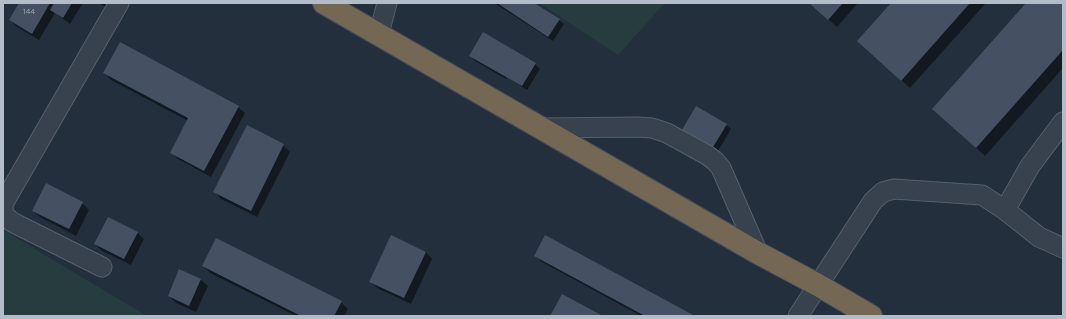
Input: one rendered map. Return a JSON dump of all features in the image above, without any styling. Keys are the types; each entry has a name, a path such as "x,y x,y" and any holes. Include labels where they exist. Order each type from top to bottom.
{"highway":[{"path":"324,3 758,253 818,285 871,316"}],"lane":[{"path":"102,267 12,222 4,215 3,206 119,3"},
{"path":"378,34 387,3"},
{"path":"1005,210 1030,166 1063,122"},
{"path":"541,128 652,128 667,133 707,155 721,168 758,253"},
{"path":"798,316 873,201 883,192 894,189 982,195 1005,210 1039,237 1063,248"}],"green space":[{"path":"539,3 665,3 618,55"},
{"path":"3,230 147,316 3,316"}],"building":[{"path":"19,3 50,3 32,34 9,20"},
{"path":"54,3 72,3 63,18 50,10"},
{"path":"497,3 534,3 560,19 548,37"},
{"path":"809,3 843,3 828,20"},
{"path":"891,3 970,3 901,81 857,41"},
{"path":"1026,3 1063,3 1063,50 976,148 932,109"},
{"path":"483,32 536,63 522,86 469,56"},
{"path":"120,42 239,106 204,171 170,153 188,118 103,73"},
{"path":"696,106 727,124 710,152 679,135"},
{"path":"247,125 284,144 251,211 213,192"},
{"path":"46,183 83,202 69,229 32,211"},
{"path":"108,217 138,232 124,259 94,244"},
{"path":"391,235 426,252 404,298 369,282"},
{"path":"545,235 695,316 645,316 534,256"},
{"path":"216,238 342,301 334,316 301,316 202,266"},
{"path":"179,269 201,279 189,306 168,296"},
{"path":"562,294 603,316 550,316"}]}
